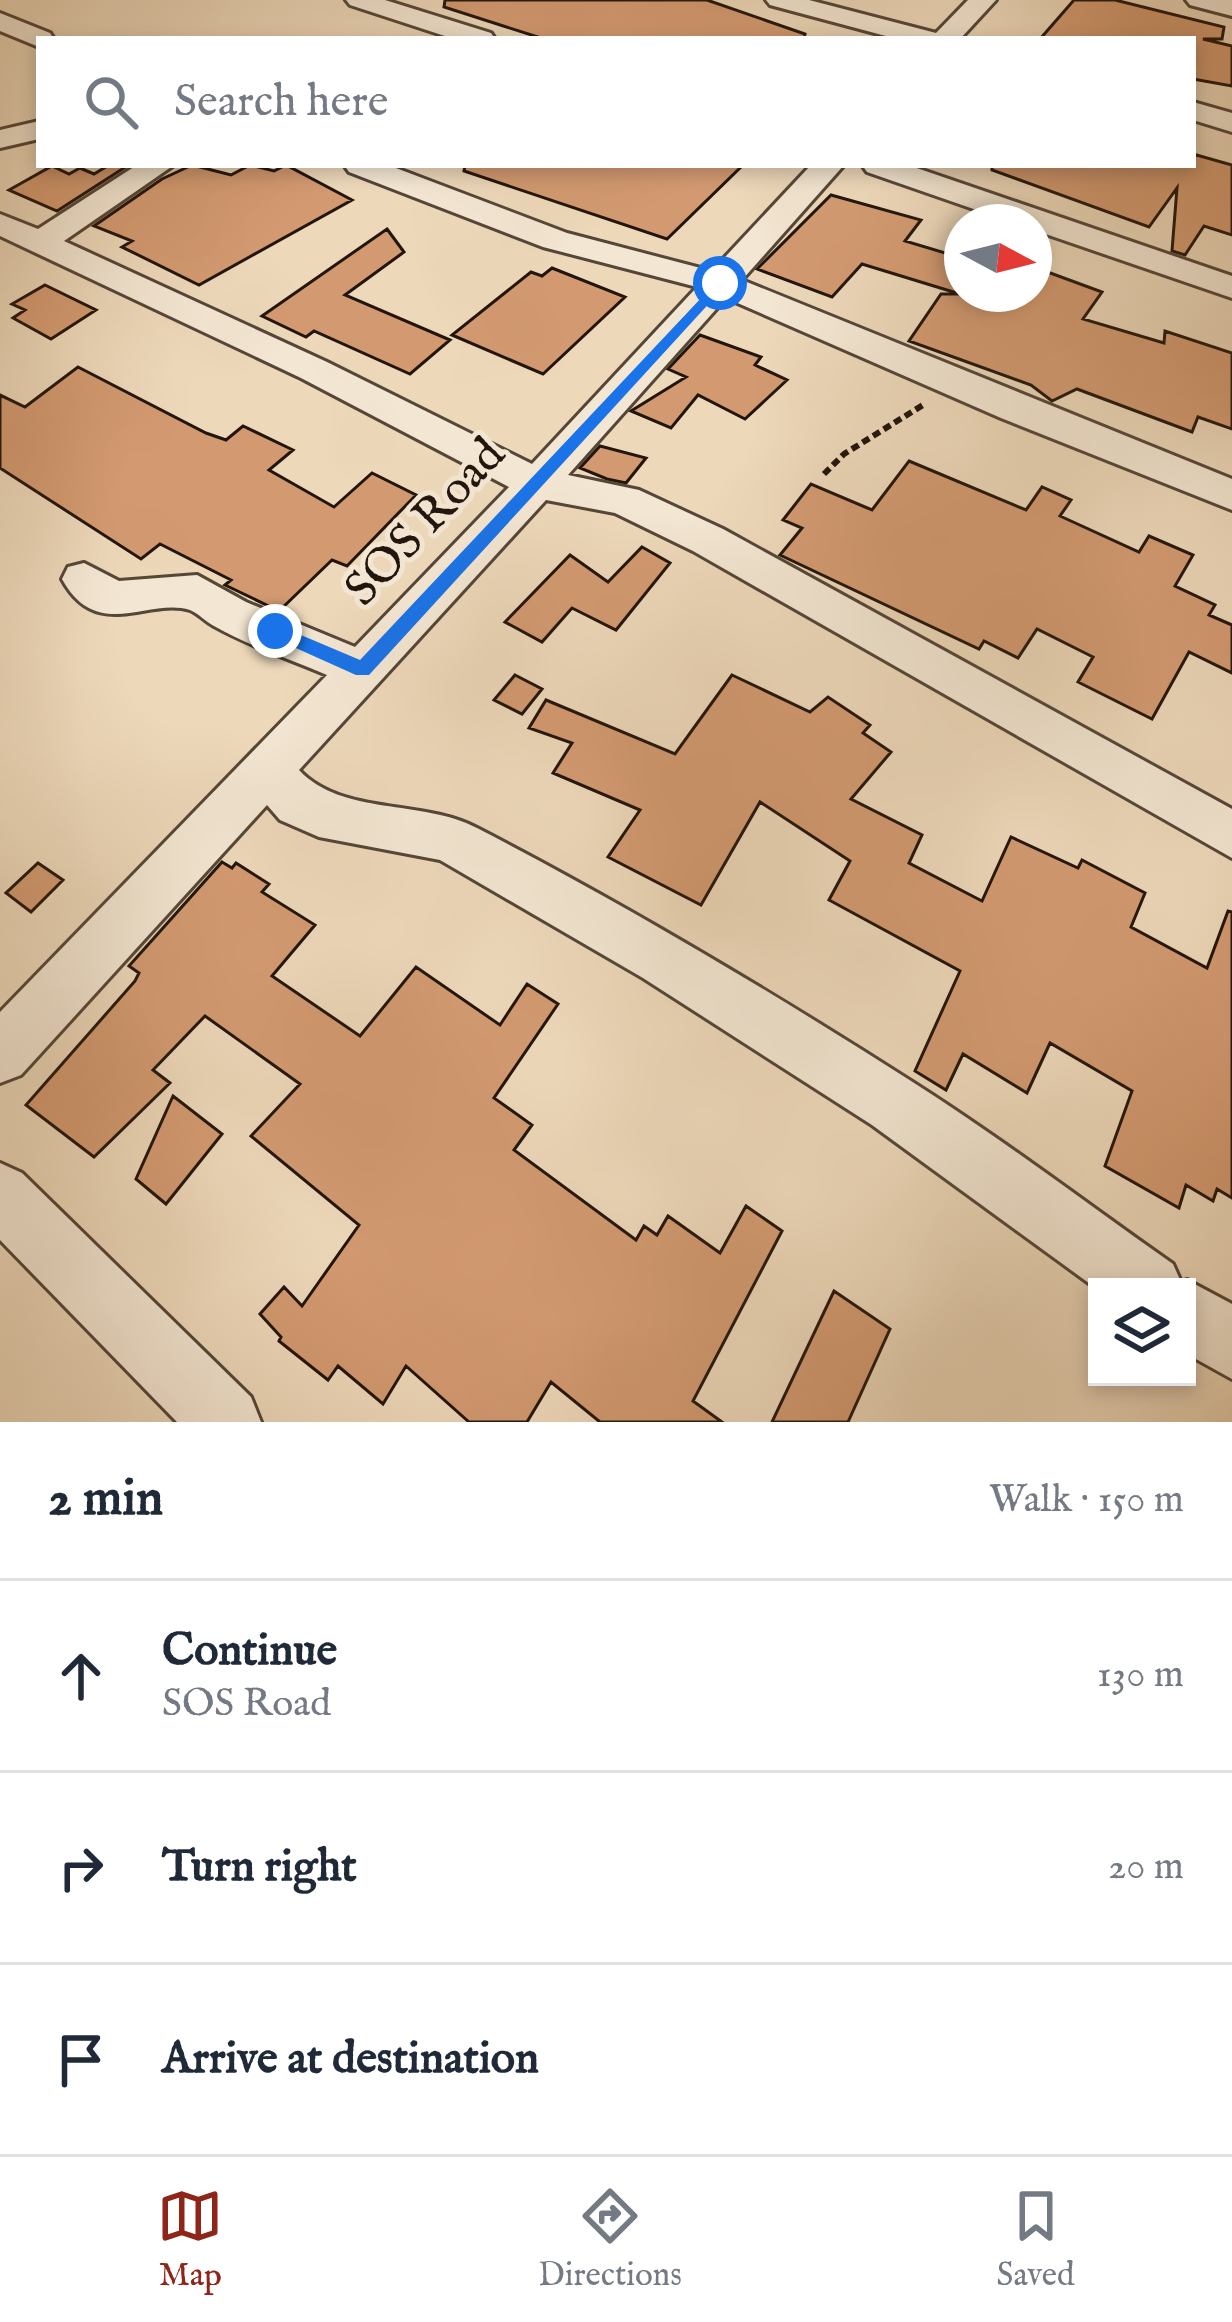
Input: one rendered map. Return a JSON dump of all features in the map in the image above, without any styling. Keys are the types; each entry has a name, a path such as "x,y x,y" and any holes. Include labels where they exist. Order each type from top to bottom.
{"street":[{"path":"359,0 472,36"},
{"path":"779,0 917,36"},
{"path":"948,36 982,0"},
{"path":"1199,0 1232,8"},
{"path":"378,31 406,14"},
{"path":"4,28 36,38"},
{"path":"1196,112 1232,123"},
{"path":"0,139 36,131"},
{"path":"0,269 154,168"},
{"path":"368,168 555,240 720,283 1232,495"},
{"name":"SOS Road","path":"0,1054 537,484 825,168"},
{"path":"887,168 1232,288"},
{"path":"0,224 334,380 537,484 624,500 708,540 1232,835"},
{"path":"84,580 112,598 197,592 230,614 362,670"},
{"path":"268,771 298,804 319,815 453,841 642,947 893,1104 1137,1278"},
{"path":"0,1195 226,1422"},
{"path":"1196,1319 1232,1345"}],"path":[{"path":"824,474 850,446 881,434 899,417 961,385"}],"building":[{"path":"445,0 707,0 805,34 535,36 444,7"},
{"path":"1074,0 1115,0 1224,27 1222,39 1203,39 1232,46 1232,86 1196,80 1196,36 1043,36"},
{"path":"1196,155 1232,165 1232,235 1204,226 1185,255 1172,251 1177,188 1149,227 992,170 1196,168"},
{"path":"48,168 69,174 80,168 94,174 104,168 124,168 57,211 9,190"},
{"path":"186,168 231,175 244,168 292,168 352,200 199,285 122,247 132,241 94,226"},
{"path":"464,168 740,168 667,239"},
{"path":"831,195 921,220 905,241 944,253 944,289 862,264 832,297 757,269"},
{"path":"387,229 404,252 345,295 450,340 410,374 314,331 306,337 262,316"},
{"path":"552,268 625,297 543,374 452,335 531,272 542,276"},
{"path":"1052,274 1102,292 1083,319 1164,343 1165,331 1232,353 1232,429 1198,417 1192,432 1077,389 1052,401 1031,385 909,341 941,294 944,312 1052,312"},
{"path":"45,285 96,310 51,339 13,318 25,310 12,304"},
{"path":"700,335 761,357 755,365 787,380 745,419 698,395 671,428 631,411 686,377 668,369"},
{"path":"78,367 206,433 226,440 243,426 293,450 269,470 334,507 372,473 416,495 347,566 332,560 279,611 225,585 231,580 160,544 141,559 0,468 0,395 25,407"},
{"path":"600,446 646,458 626,483 607,479 580,468"},
{"path":"909,461 1026,510 1042,487 1071,500 1060,516 1139,552 1149,536 1193,555 1175,586 1215,605 1209,615 1232,625 1232,673 1189,652 1152,719 1078,682 1093,657 1037,629 1018,658 984,641 979,649 780,555 802,528 783,520 811,484 872,510"},
{"path":"642,547 670,563 616,630 572,608 542,642 505,622 570,555 608,582"},
{"path":"515,675 542,689 522,714 494,700"},
{"path":"732,675 810,712 828,697 870,725 863,733 891,752 851,799 922,835 909,863 982,901 1011,837 1078,868 1082,860 1145,893 1131,927 1207,968 1228,911 1232,912 1232,1198 1217,1189 1213,1201 1186,1185 1179,1208 1105,1166 1132,1091 1050,1043 1027,1093 963,1054 946,1090 915,1071 960,971 829,900 850,861 760,802 701,905 608,857 640,810 553,773 572,743 529,728 546,700 675,754"},
{"path":"222,862 232,868 236,863 269,884 262,892 315,925 272,976 360,1036 416,967 500,1025 527,984 558,1004 494,1098 532,1125 514,1150 636,1240 644,1226 657,1235 668,1216 720,1253 746,1206 782,1231 693,1401 722,1422 600,1422 551,1382 527,1422 469,1422 406,1366 383,1404 338,1366 328,1380 279,1341 281,1337 260,1314 284,1287 302,1306 359,1225 251,1136 300,1084 205,1016 153,1070 170,1083 94,1157 26,1105 135,981 139,973 129,966"},
{"path":"38,863 63,880 31,912 6,893"},
{"path":"173,1096 222,1134 166,1204 136,1179"},
{"path":"834,1291 890,1329 848,1422 772,1422"}],"route":[{"path":"275,631 362,670 720,283"}]}
